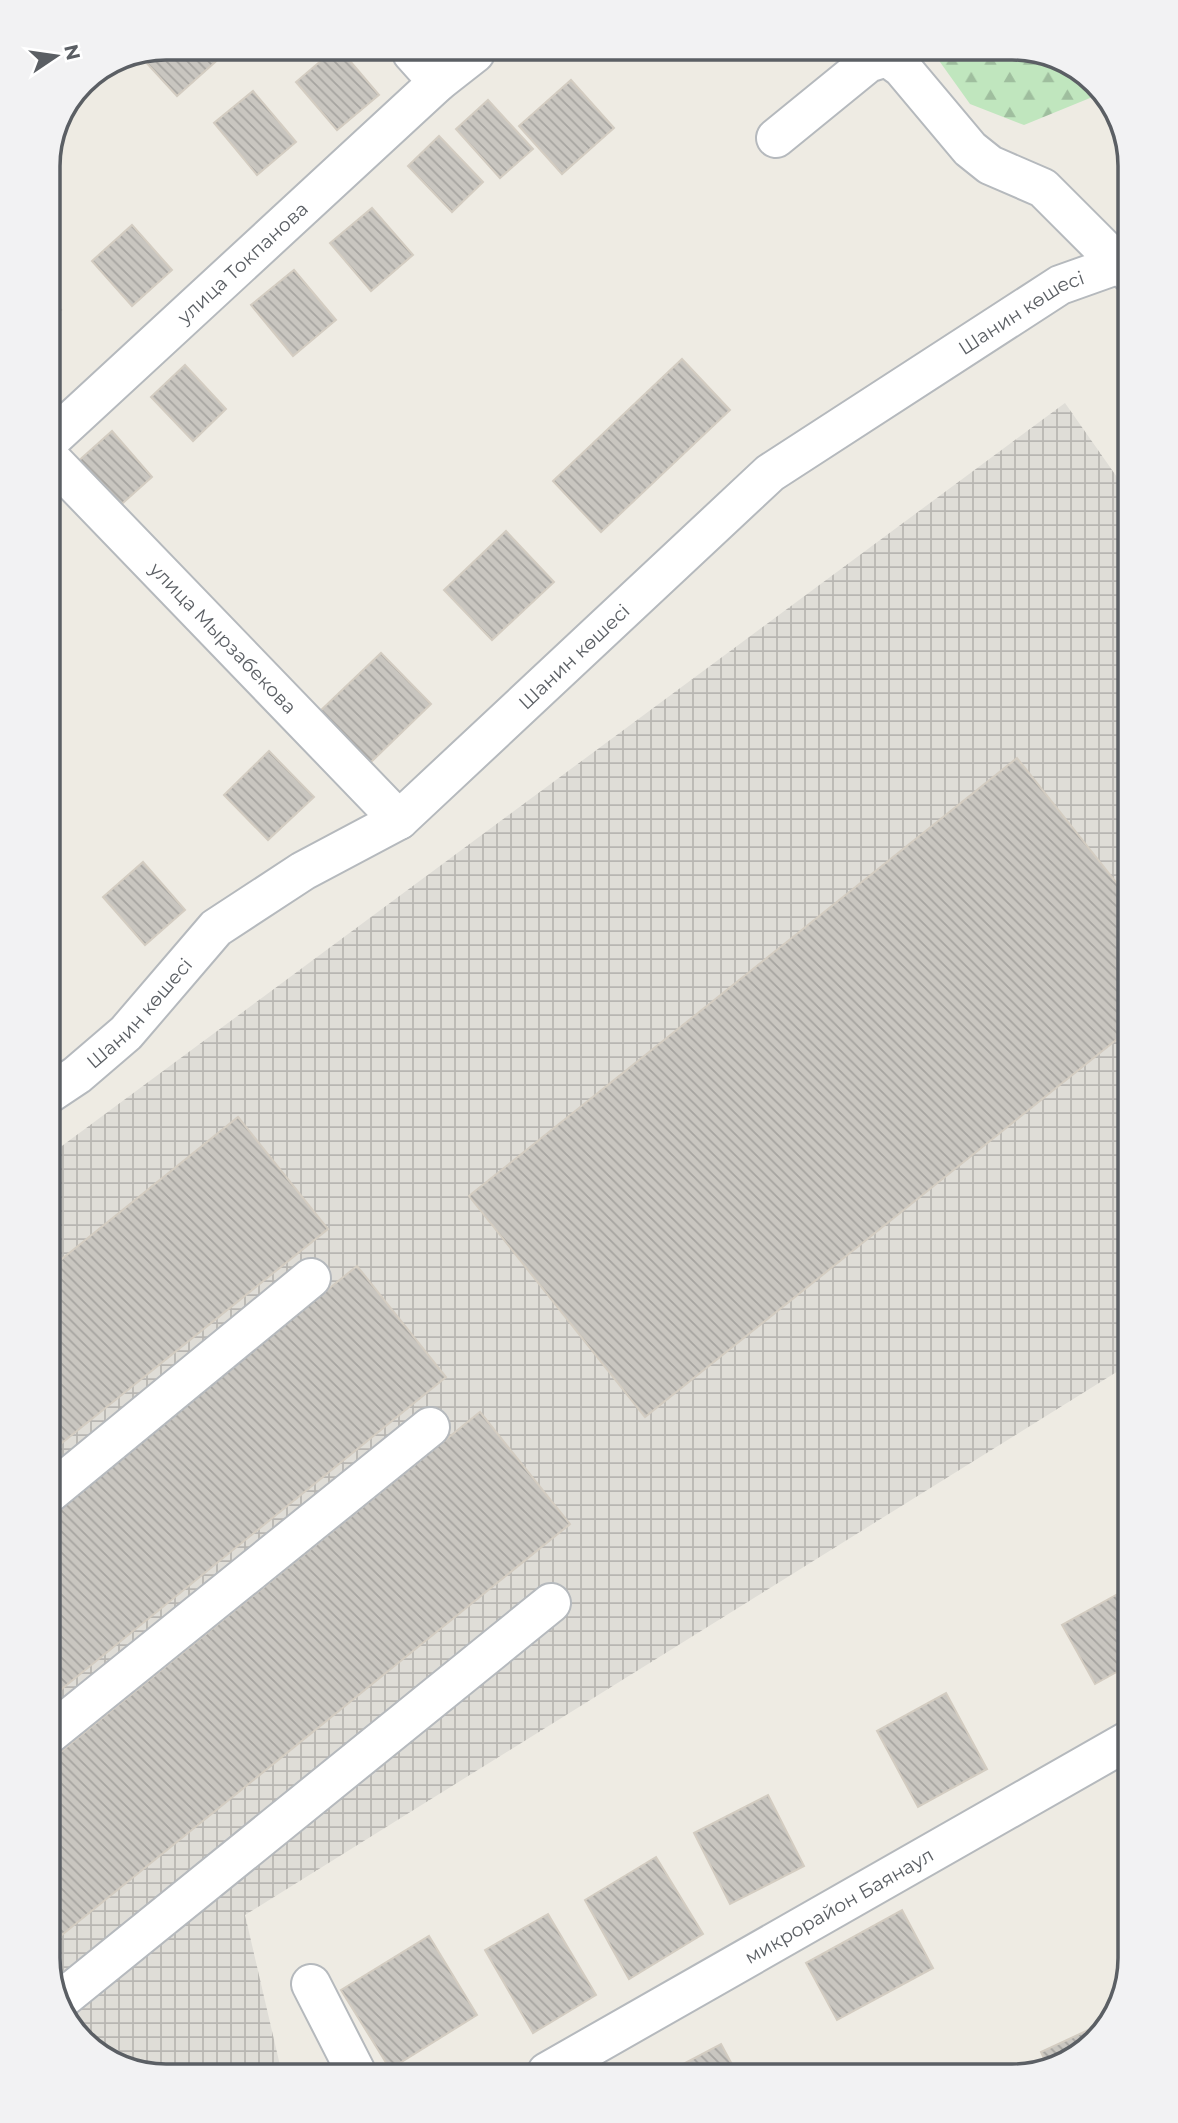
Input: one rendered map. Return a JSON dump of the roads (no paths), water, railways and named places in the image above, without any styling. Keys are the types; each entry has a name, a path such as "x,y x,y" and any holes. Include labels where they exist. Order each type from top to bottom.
{"street":[{"path":"418,59 438,82"},
{"name":"улица Токпанова","path":"60,431 438,82 467,59"},
{"path":"776,138 869,63 878,60"},
{"path":"891,60 902,68 970,149 990,165 1043,188 1118,262"},
{"name":"Шанин көшесі","path":"59,1087 126,1033 216,928 303,872 399,820 769,473 1060,285 1118,271"},
{"name":"улица Мырзабекова","path":"60,468 399,820"},
{"path":"59,1485 312,1278"},
{"path":"59,1726 430,1427"},
{"path":"67,1995 551,1603"},
{"name":"микрорайон Баянаул","path":"562,2063 1118,1746"},
{"path":"311,1984 351,2063"}]}
